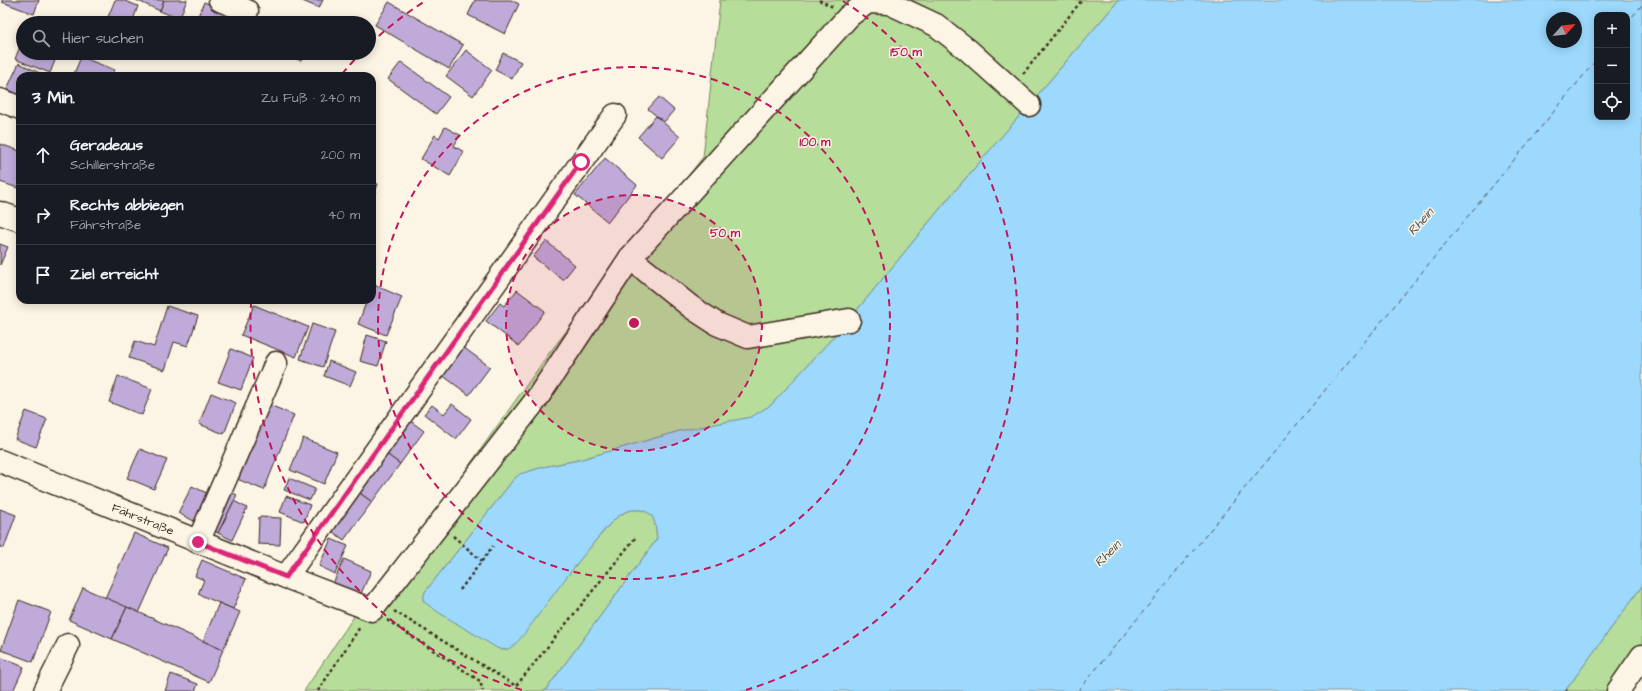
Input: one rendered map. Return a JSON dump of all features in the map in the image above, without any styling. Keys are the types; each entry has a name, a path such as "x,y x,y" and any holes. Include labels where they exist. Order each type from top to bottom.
{"street":[{"path":"220,0 247,11"},
{"path":"375,606 536,400 630,258 849,16 868,2 889,3 936,25 968,50 1029,104"},
{"path":"0,100 16,106"},
{"path":"286,577 615,115"},
{"path":"0,213 16,219"},
{"path":"630,258 691,308 717,324 748,337 849,320"},
{"path":"198,542 276,363"},
{"name":"Fährstraße","path":"0,461 286,577 375,606"},
{"path":"45,691 68,645"},
{"path":"1622,685 1642,656"}],"path":[{"path":"1012,88 1082,0"},
{"path":"438,524 482,561"},
{"path":"375,606 516,686 636,537"},
{"path":"460,590 494,546"},
{"path":"318,691 375,606"},
{"path":"375,606 480,681 483,691"}],"green space":[{"path":"720,0 1119,0 948,199 849,320 771,405 752,417 680,431 579,460 543,467 521,474 514,479 425,592 423,599 437,611 501,650 507,649 517,642 575,565 609,525 617,518 628,511 642,510 651,515 656,527 657,539 545,691 304,691 367,597 389,578 550,352 703,157"},
{"path":"1642,586 1642,652 1615,691 1565,691"}],"water":[{"name":"Rhein","path":"1119,0 1642,0 1642,586 1565,691 545,691 657,539 653,517 645,511 638,510 625,512 609,525 560,586 525,633 513,646 509,648 497,648 424,602 423,599 425,592 514,479 520,474 543,467 579,460 680,431 751,417 771,405 849,320 948,199"}],"building":[{"path":"2,0 39,0 34,14 2,2"},
{"path":"115,0 122,0 138,6 134,16 108,16"},
{"path":"136,0 164,0 160,11"},
{"path":"164,0 187,0 180,16 172,16 160,11"},
{"path":"300,0 323,0 319,8"},
{"path":"475,0 511,0 519,4 505,34 468,15"},
{"path":"204,2 227,12 225,16 198,16"},
{"path":"389,2 463,45 449,69 376,26"},
{"path":"466,50 492,70 473,96 446,76"},
{"path":"503,53 521,62 512,79 495,70"},
{"path":"18,60 55,60 50,72"},
{"path":"80,60 89,60 115,70 114,72 75,72"},
{"path":"401,62 449,97 436,114 388,79"},
{"path":"19,63 38,72 16,72 16,93 7,89"},
{"path":"659,97 674,110 664,122 648,109"},
{"path":"656,116 680,137 662,158 638,137"},
{"path":"445,127 460,135 454,146 464,152 450,176 421,159 435,135 439,138"},
{"path":"0,144 16,150 16,187 0,182"},
{"path":"605,158 637,185 608,222 575,195"},
{"path":"546,241 575,265 563,280 533,257"},
{"path":"0,244 8,247 0,265"},
{"path":"376,286 402,297 386,335 358,324 366,304 376,304"},
{"path":"517,290 545,311 519,346 486,321 500,303 504,306"},
{"path":"254,305 308,327 296,357 241,335"},
{"path":"167,306 198,316 188,346 174,342 165,370 129,358 135,341 154,347"},
{"path":"312,324 335,332 323,367 300,359"},
{"path":"367,335 386,341 378,366 360,361"},
{"path":"463,347 490,367 469,395 442,375"},
{"path":"231,349 253,358 241,390 218,382"},
{"path":"329,361 356,372 350,386 324,376"},
{"path":"118,376 152,389 142,415 109,402"},
{"path":"211,393 236,403 224,434 199,424"},
{"path":"267,404 294,415 264,490 237,479"},
{"path":"452,404 471,419 456,439 424,414 432,405 444,414"},
{"path":"26,411 47,419 36,447 15,439"},
{"path":"405,417 424,431 400,464 381,450"},
{"path":"303,438 337,452 324,484 290,470"},
{"path":"140,449 167,460 154,489 127,478"},
{"path":"381,450 400,464 372,502 353,488"},
{"path":"289,478 315,489 310,500 284,490"},
{"path":"192,486 215,497 202,525 178,513"},
{"path":"220,487 237,495 218,533 202,525"},
{"path":"353,488 372,502 344,540 325,526"},
{"path":"286,496 310,505 304,522 280,512"},
{"path":"234,501 247,508 232,540 218,533"},
{"path":"0,509 16,515 4,548 0,547"},
{"path":"259,517 281,518 280,545 258,544"},
{"path":"134,533 168,548 139,613 105,598"},
{"path":"331,539 348,546 335,574 319,566"},
{"path":"344,559 371,571 359,598 332,586"},
{"path":"202,560 246,579 233,609 198,594 204,580 195,576"},
{"path":"83,588 127,607 112,639 69,620"},
{"path":"19,600 51,612 33,662 1,650"},
{"path":"219,603 240,612 223,650 203,641"},
{"path":"127,607 223,650 209,682 112,639"},
{"path":"0,657 24,667 13,691 0,691"},
{"path":"171,674 198,684 195,691 165,691"}],"ferry route":[{"path":"1630,19 1642,5"},
{"path":"1078,691 1594,63"}],"route":[{"path":"198,542 286,577 581,162"}]}
